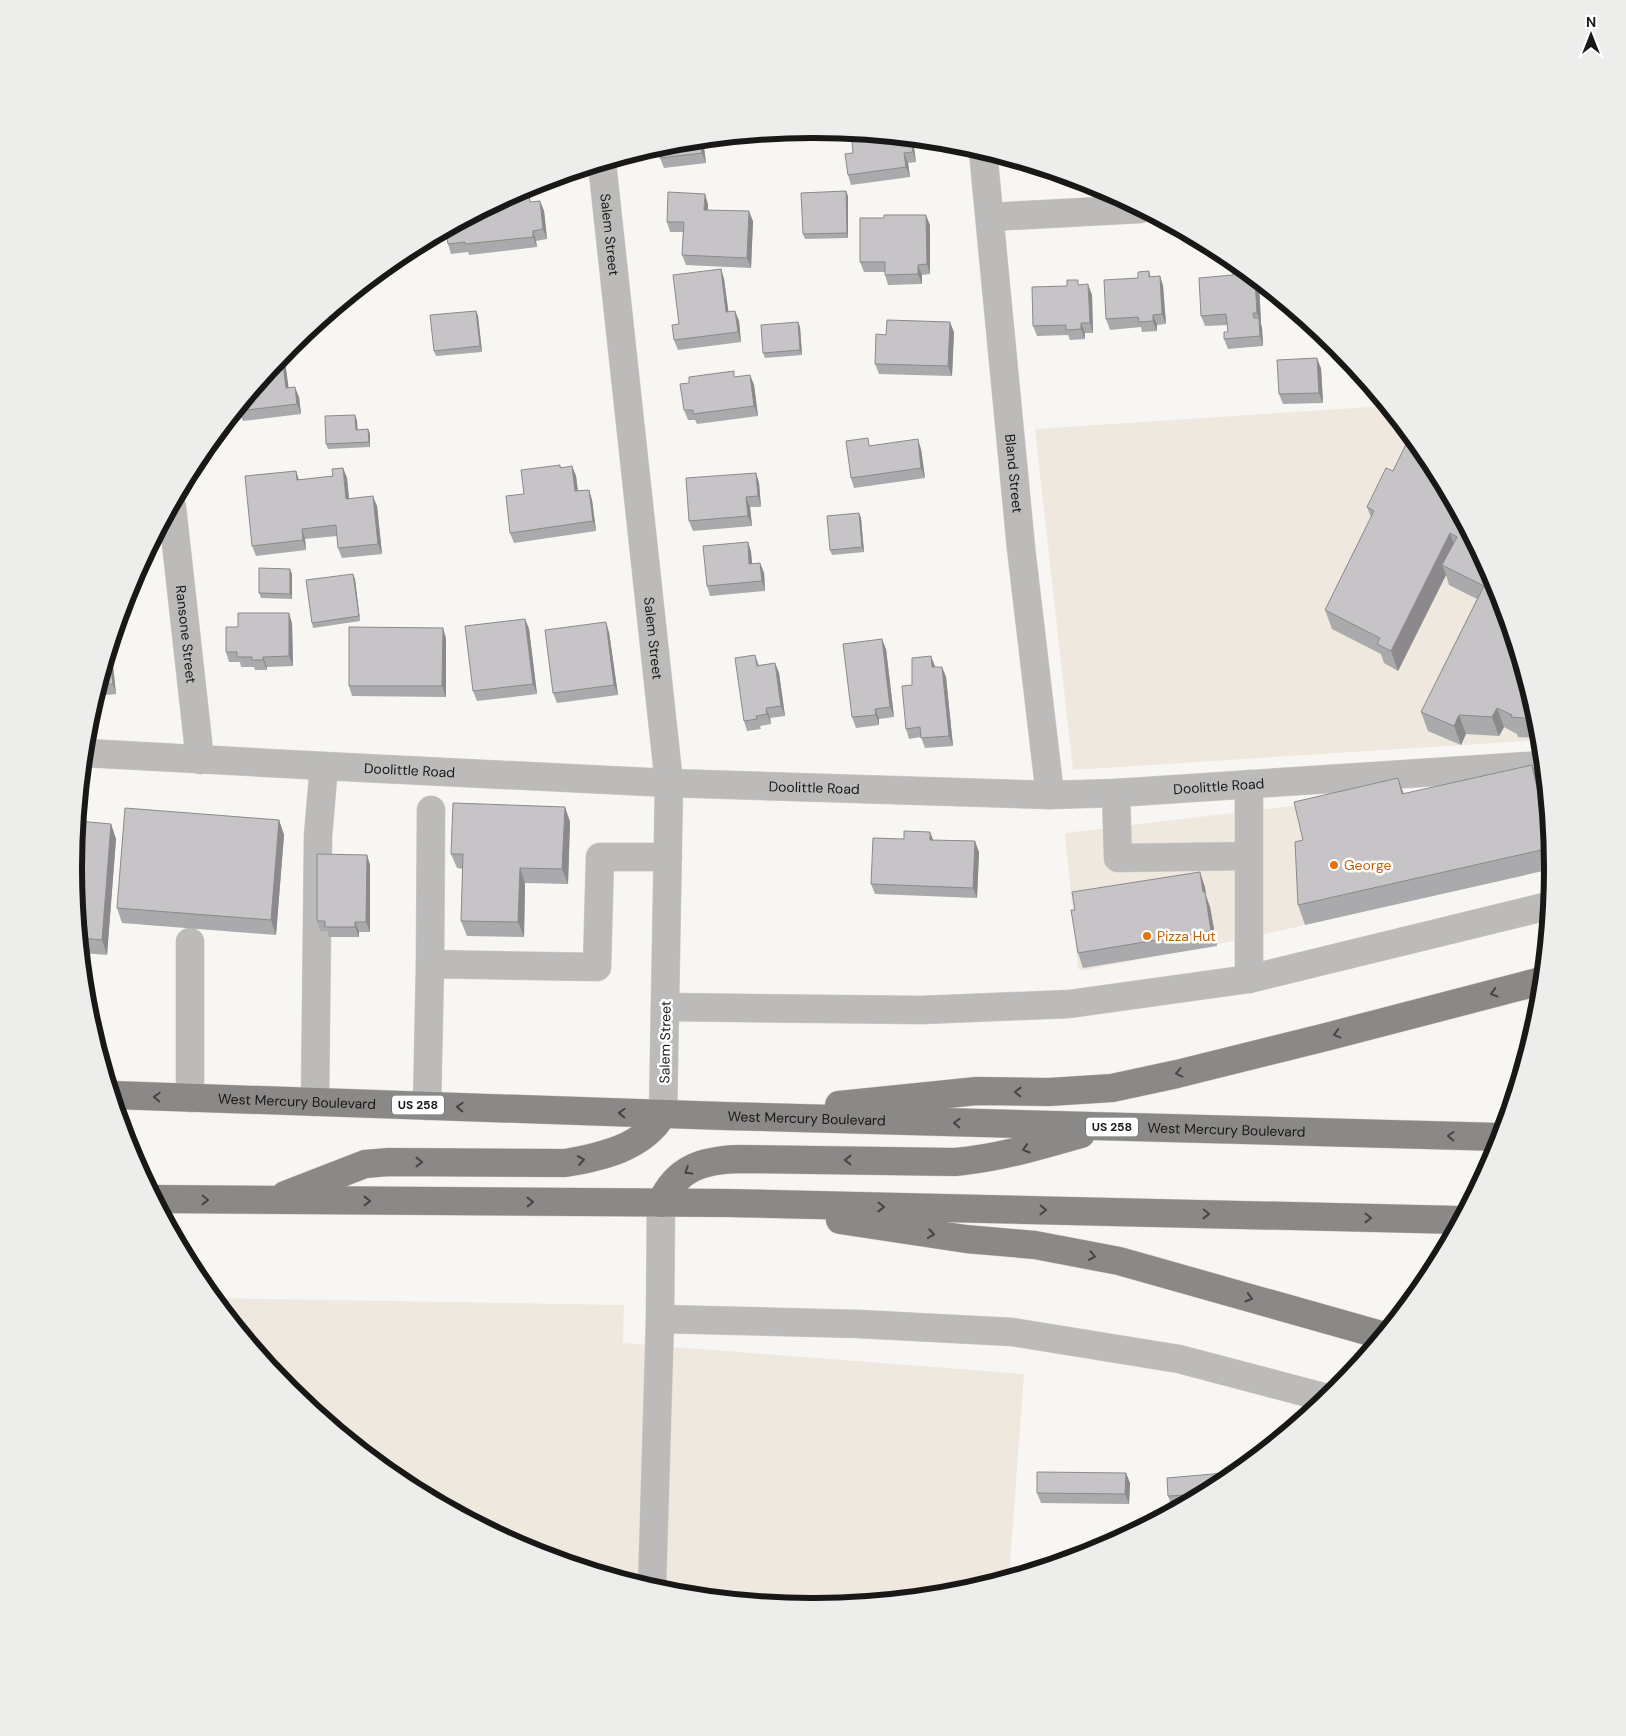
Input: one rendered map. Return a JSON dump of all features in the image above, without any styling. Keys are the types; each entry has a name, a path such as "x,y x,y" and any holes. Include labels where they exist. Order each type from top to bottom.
{"main road":[{"path":"723,1116 977,1091 1049,1092 1112,1088 1316,1039 1534,982"},
{"name":"West Mercury Boulevard","path":"119,1095 723,1116 1492,1137"},
{"path":"272,1200 365,1164 389,1162 565,1163 594,1158 623,1148 646,1134 656,1125 663,1114"},
{"path":"660,1203 670,1185 680,1176 689,1169 713,1161 739,1159 955,1162 979,1160 1003,1156 1107,1127"},
{"path":"162,1199 727,1203 1453,1220"},
{"path":"727,1203 966,1239 1035,1245 1119,1261 1376,1334"}],"street":[{"name":"Bland Street","path":"984,158 1021,548 1050,795"},
{"name":"Salem Street","path":"603,169 669,783 663,1114"},
{"path":"990,217 1129,210"},
{"name":"Ransone Street","path":"173,516 200,760"},
{"name":"Doolittle Road","path":"92,753 669,783 1050,795 1116,793 1536,766"},
{"path":"315,1102 318,836 324,766"},
{"path":"1249,784 1249,979"},
{"path":"1116,793 1118,858 1249,856"},
{"path":"427,1106 431,810"},
{"path":"430,964 597,966 600,857 668,857"},
{"path":"666,1007 922,1010 1068,1004 1249,979 1542,907"},
{"path":"190,942 190,1098"},
{"path":"652,1580 660,1319 660,1203"},
{"path":"660,1319 859,1324 1012,1332 1179,1360 1318,1396"}],"shaded area":[{"path":"1379,406 1393,423 1446,503 1488,588 1505,633 1519,679 1532,741 1073,770 1035,429"},
{"path":"1527,782 1538,783 1544,870 1244,939 1086,970 1078,969 1065,833 1384,795"},
{"path":"223,1298 624,1305 623,1343 1024,1374 1009,1572 956,1584 861,1597 765,1597 718,1592 624,1574 578,1560 533,1543 448,1501 368,1448 331,1417 296,1385 264,1350"}],"building":[{"path":"852,139 912,145 913,152 904,153 906,167 848,175 845,154 853,153"},
{"path":"701,147 702,153 660,158 660,154"},
{"path":"846,191 847,233 803,234 801,193"},
{"path":"668,192 705,194 704,210 749,211 747,258 682,255 684,222 667,222"},
{"path":"529,195 530,202 540,201 543,229 533,231 533,237 448,244 448,235"},
{"path":"884,215 926,215 927,264 918,265 918,274 885,275 885,262 860,262 860,218 884,218"},
{"path":"721,269 726,312 735,311 738,332 674,340 672,325 679,324 673,275"},
{"path":"1149,271 1149,277 1160,276 1162,314 1153,315 1153,321 1139,322 1138,317 1106,319 1104,280 1138,278 1138,272"},
{"path":"1233,271 1255,286 1257,313 1253,313 1254,318 1259,318 1260,336 1224,339 1224,332 1228,332 1226,314 1201,316 1199,278 1233,275"},
{"path":"1067,280 1078,280 1078,285 1088,284 1090,323 1081,323 1081,329 1066,330 1066,325 1033,326 1032,287 1067,286"},
{"path":"476,311 480,346 434,351 430,315"},
{"path":"887,320 950,322 948,366 875,364 876,334 886,335"},
{"path":"798,322 800,350 763,353 761,325"},
{"path":"1317,358 1319,393 1279,394 1277,360"},
{"path":"283,365 286,388 295,387 297,404 244,410"},
{"path":"734,371 734,377 750,375 754,406 693,414 693,410 684,410 680,384 689,383 689,377"},
{"path":"355,415 356,430 368,429 369,442 326,444 325,416"},
{"path":"868,438 869,446 918,439 921,468 851,478 846,441"},
{"path":"1407,443 1446,503 1488,588 1505,633 1519,679 1528,718 1511,717 1512,715 1497,708 1492,717 1459,715 1454,726 1421,712 1484,586 1442,565 1457,537 1450,533 1391,651 1377,644 1380,638 1325,610 1374,511 1367,507 1386,468 1393,471"},
{"path":"560,465 560,468 572,466 575,491 589,490 593,521 510,533 506,496 524,494 521,470"},
{"path":"343,468 346,499 373,496 378,544 338,548 336,525 302,529 303,540 252,546 245,476 296,471 297,480 333,476 332,469"},
{"path":"756,473 758,496 746,497 748,516 689,521 686,478"},
{"path":"859,513 862,547 830,550 827,516"},
{"path":"748,542 749,564 760,563 762,581 707,586 703,546"},
{"path":"259,568 290,569 290,594 259,593"},
{"path":"353,574 359,616 312,623 306,580"},
{"path":"238,613 289,613 289,656 263,657 263,660 252,660 252,657 237,657 237,652 226,652 226,627 238,627"},
{"path":"525,619 533,684 473,691 465,626"},
{"path":"606,622 614,685 553,693 545,630"},
{"path":"349,627 443,628 442,686 349,686"},
{"path":"882,639 890,707 875,709 876,715 852,717 843,644"},
{"path":"755,655 757,666 775,663 781,706 766,708 767,714 756,716 757,719 744,721 735,658"},
{"path":"931,656 932,667 942,667 949,736 921,738 920,727 906,729 902,686 912,685 912,658"},
{"path":"111,667 113,684 106,685"},
{"path":"1532,765 1540,803 1543,850 1298,905 1295,842 1303,840 1294,802 1398,778 1402,794"},
{"path":"453,803 565,807 562,869 520,868 518,922 461,921 463,854 451,854"},
{"path":"125,808 279,820 271,920 117,908"},
{"path":"84,822 111,824 102,940 86,939 82,868"},
{"path":"904,831 930,832 930,840 975,841 973,888 871,884 873,838 904,839"},
{"path":"317,854 367,855 366,922 355,922 355,927 325,927 325,921 317,921"},
{"name":"Pizza Hut","path":"1200,872 1211,931 1078,953 1071,910 1075,910 1072,892"},
{"path":"1037,1472 1126,1473 1125,1494 1037,1493"},
{"path":"1222,1473 1188,1495 1168,1496 1167,1478"}],"place":[{"name":"George","path":"1334,865"},
{"name":"Pizza Hut","path":"1147,936"}]}
